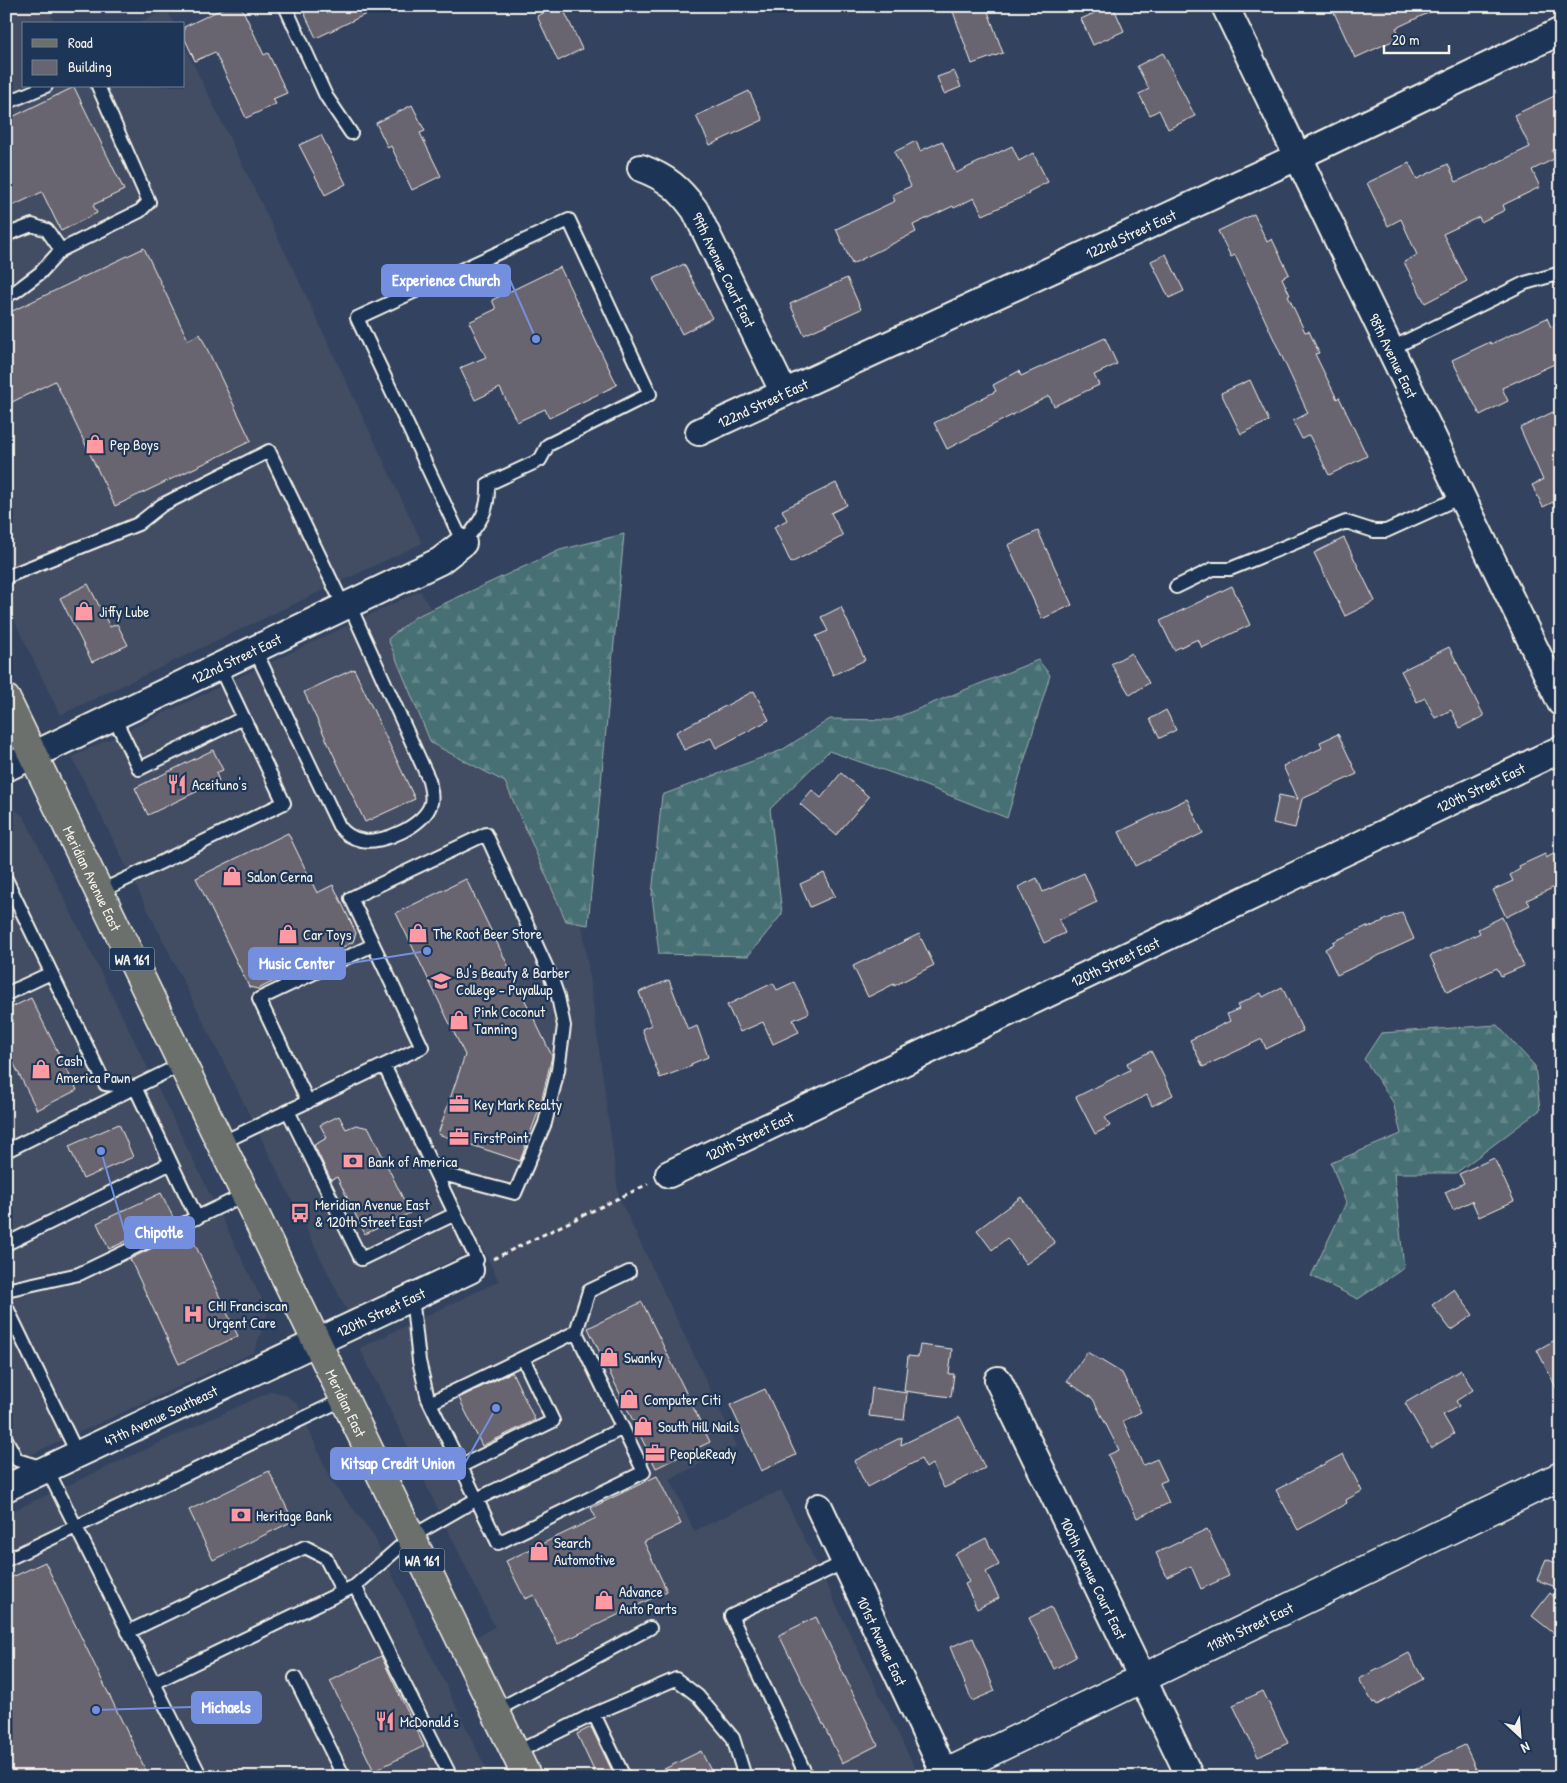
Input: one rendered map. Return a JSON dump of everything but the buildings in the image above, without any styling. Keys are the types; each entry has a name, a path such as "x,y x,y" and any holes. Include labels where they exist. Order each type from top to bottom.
{"main road":[{"name":"Meridian Avenue East","path":"6,699 252,1206"},
{"name":"Meridian East","path":"252,1206 527,1777"}],"street":[{"name":"98th Avenue East","path":"1225,6 1561,703"},
{"name":"122nd Street East","path":"699,432 1297,157 1561,31"},
{"name":"99th Avenue Court East","path":"641,168 667,180 686,197 695,210 784,393"},
{"name":"122nd Street East","path":"6,768 440,562 464,543"},
{"name":"120th Street East","path":"668,1174 1561,749"},
{"name":"120th Street East","path":"317,1342 470,1270"},
{"name":"47th Avenue Southeast","path":"6,1488 317,1342"},
{"name":"100th Avenue Court East","path":"998,1380 1190,1777"},
{"name":"118th Street East","path":"942,1775 1561,1476"},
{"name":"101st Avenue East","path":"819,1507 942,1775"}],"lane":[{"path":"285,6 326,96 351,133"},
{"path":"6,103 41,88"},
{"path":"6,296 40,273 61,250 140,211 149,202 99,88"},
{"path":"569,220 650,394 548,445 540,460 488,484 489,497 486,510 481,521 464,543 357,318 569,220"},
{"path":"6,234 32,225 47,230 61,250"},
{"path":"1390,349 1526,283 1561,273"},
{"path":"6,578 138,524 162,505 269,451 347,606 429,780 432,794 431,804 420,820 382,840 362,841 345,834 339,826 255,650"},
{"path":"1176,587 1213,569 1230,569 1346,522 1374,531 1386,531 1461,497"},
{"path":"99,892 284,803 219,666"},
{"path":"114,717 139,769 244,718"},
{"path":"221,1143 422,1047 351,898 486,834 540,951 558,997 564,1026 558,1070 544,1123 515,1193 435,1172"},
{"path":"6,879 105,1084 134,1087"},
{"path":"308,1102 259,999 373,945"},
{"path":"6,994 51,973"},
{"path":"6,1150 182,1064"},
{"path":"384,1065 477,1260 470,1270"},
{"path":"134,1087 198,1218"},
{"path":"288,1111 361,1259 455,1214"},
{"path":"6,1244 171,1163"},
{"path":"6,1290 79,1274 198,1218 252,1206"},
{"path":"412,1296 420,1361 430,1404 498,1543 644,1472 576,1332 589,1291 629,1272"},
{"path":"6,1306 78,1455"},
{"path":"430,1404 576,1332"},
{"path":"461,1466 553,1421 523,1358"},
{"path":"6,1560 344,1399"},
{"path":"153,1683 355,1586 411,1537 477,1499 623,1428"},
{"path":"6,1440 17,1460 47,1469 201,1777"},
{"path":"128,1632 305,1547 325,1557 343,1592"},
{"path":"807,1777 731,1616 845,1562"},
{"path":"355,1586 448,1775"},
{"path":"495,1711 650,1628"},
{"path":"295,1678 344,1777"},
{"path":"515,1753 594,1714 676,1679 698,1696 733,1738 744,1777"},
{"path":"594,1714 624,1777"}],"path":[{"path":"470,1270 668,1174"}],"shaded area":[{"path":"6,6 47,6 54,22 22,22 22,88 185,88 185,47 298,279 422,543 60,715 6,603"},
{"path":"167,9 173,22 140,22"},
{"path":"420,591 553,813 574,865 619,1198 737,1446 670,1479 694,1531 781,1490 919,1777 527,1777 462,1644 495,1627 360,1348 499,1281 481,1246 347,1311 72,757"},
{"path":"6,805 12,807 24,817 268,1312 254,1352 6,1466"},
{"path":"272,1391 286,1395 298,1405 331,1481 372,1533 490,1777 6,1777 6,1514"}],"green space":[{"path":"624,534 588,925 566,921 505,782 431,743 388,639 415,617 560,550"},
{"path":"1038,660 1050,675 1007,818 903,777 829,751 770,809 782,914 748,956 659,954 652,895 662,795 782,750 830,719 891,720"},
{"path":"1497,1025 1535,1066 1540,1110 1456,1173 1394,1173 1404,1268 1358,1299 1311,1276 1346,1203 1331,1163 1401,1134 1393,1102 1364,1059 1381,1033"}],"place":[{"name":"Experience Church","path":"536,339"},
{"name":"Pep Boys","path":"95,444"},
{"name":"Jiffy Lube","path":"84,611"},
{"name":"Aceituno's","path":"177,784"},
{"name":"Salon Cerna","path":"232,876"},
{"name":"The Root Beer Store","path":"418,933"},
{"name":"Car Toys","path":"288,934"},
{"name":"Music Center","path":"427,951"},
{"name":"BJ's Beauty & Barber College - Puyallup","path":"441,981"},
{"name":"Pink Coconut Tanning","path":"459,1020"},
{"name":"Cash America Pawn","path":"41,1069"},
{"name":"Key Mark Realty","path":"459,1104"},
{"name":"FirstPoint","path":"459,1137"},
{"name":"Chipotle","path":"101,1151"},
{"name":"Bank of America","path":"353,1161"},
{"name":"Meridian Avenue East & 120th Street East","path":"300,1213"},
{"name":"CHI Franciscan Urgent Care","path":"193,1314"},
{"name":"Swanky","path":"609,1357"},
{"name":"Computer Citi","path":"629,1399"},
{"name":"Kitsap Credit Union","path":"496,1408"},
{"name":"South Hill Nails","path":"643,1426"},
{"name":"PeopleReady","path":"655,1453"},
{"name":"Heritage Bank","path":"241,1515"},
{"name":"Search Automotive","path":"539,1551"},
{"name":"Advance Auto Parts","path":"604,1600"},
{"name":"Michaels","path":"96,1710"},
{"name":"McDonald's","path":"385,1721"}]}
